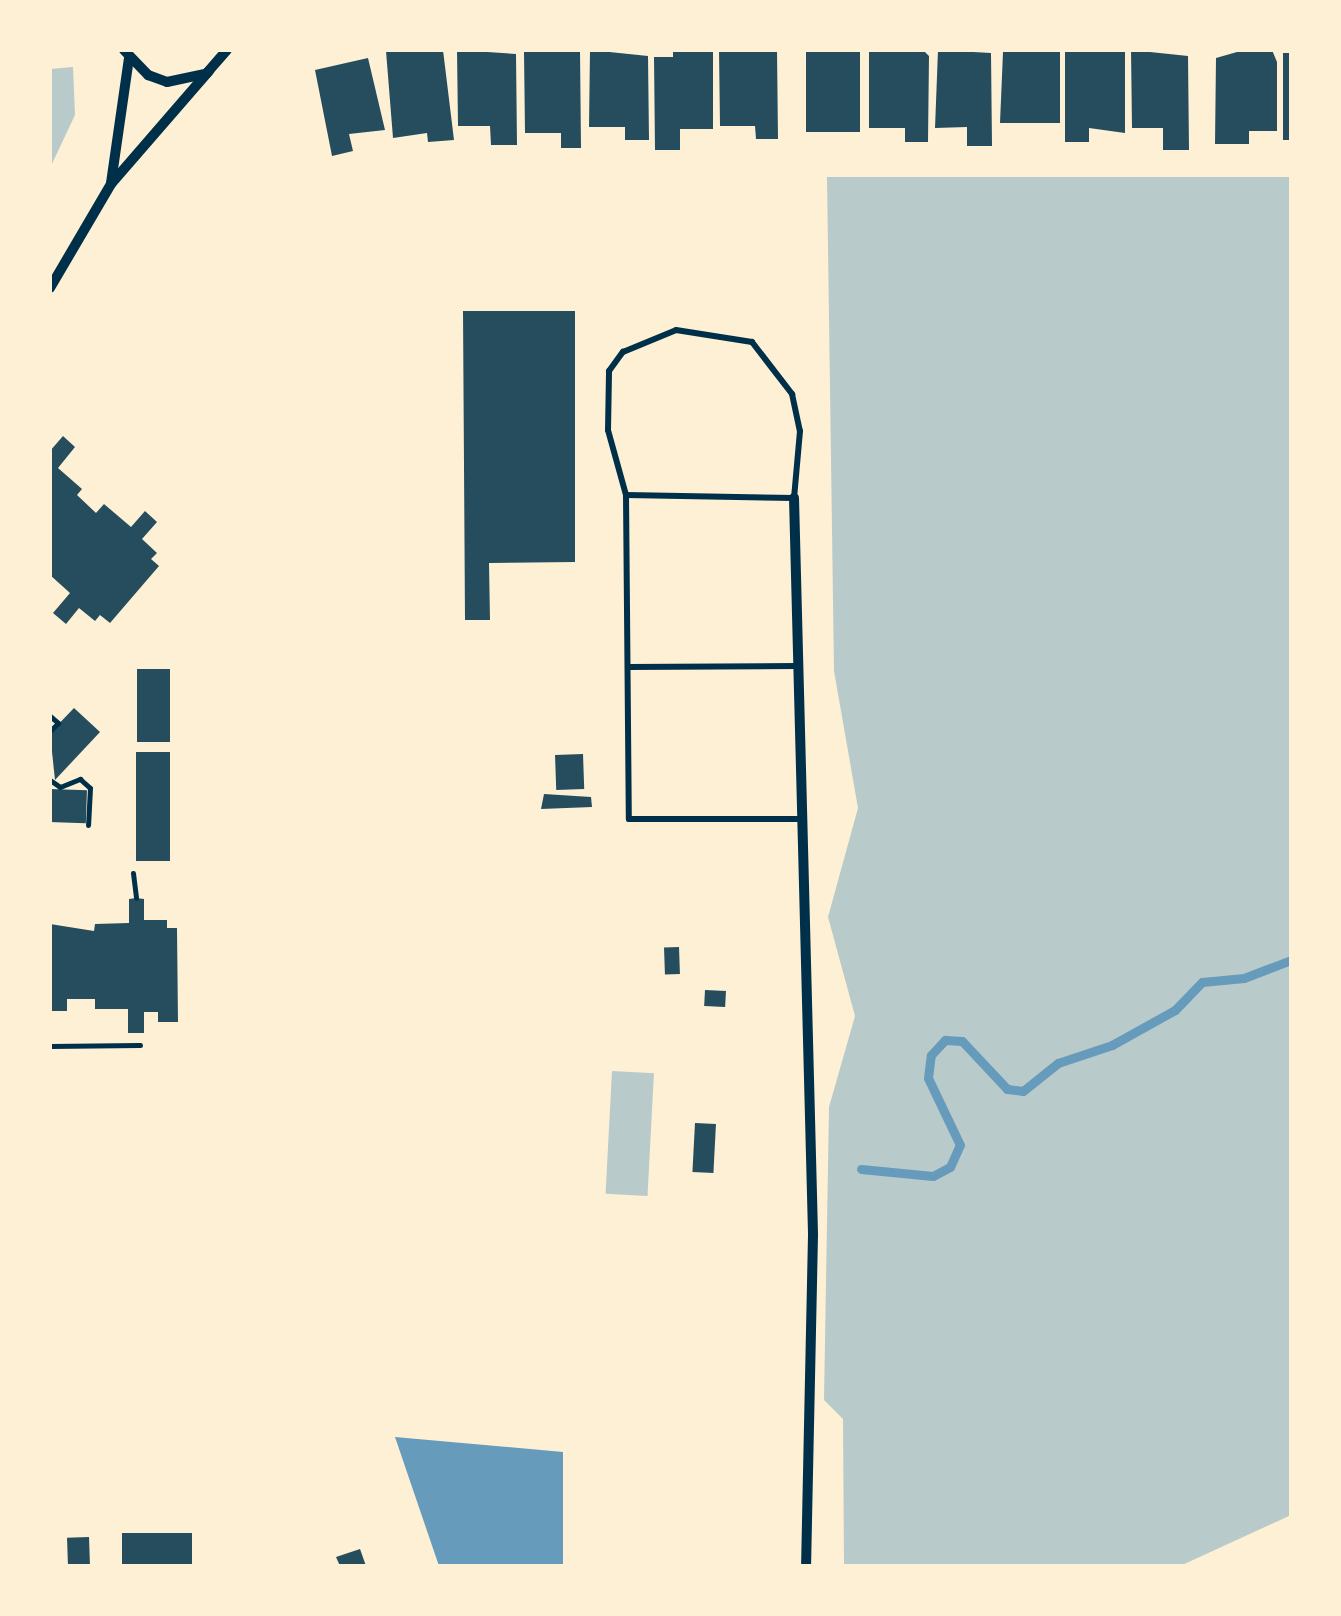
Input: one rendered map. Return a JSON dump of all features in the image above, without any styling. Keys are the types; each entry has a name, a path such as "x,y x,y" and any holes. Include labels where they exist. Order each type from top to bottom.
{"street":[{"path":"50,288 111,184 227,51"},
{"path":"111,184 127,54 167,82 209,72"},
{"path":"794,498 813,1236 806,1566"}],"lane":[{"path":"626,495 794,498 800,431 792,394 752,342 676,330 623,352 609,371 608,430 626,495 628,819 802,819"},
{"path":"628,668 798,666"}],"path":[{"path":"50,716 58,723 50,731"},
{"path":"50,780 60,787 80,779 90,788 88,825"},
{"path":"134,873 136,898"},
{"path":"50,1046 140,1046"}],"shaded area":[{"path":"73,67 75,115 50,168 50,69"},
{"path":"827,177 1291,177 1291,1515 1180,1566 844,1566 843,1419 824,1400 829,1107 855,1016 828,917 858,808 834,671"},
{"path":"612,1071 654,1073 648,1196 606,1194"}],"water":[{"path":"395,1437 563,1452 563,1566 439,1566"}],"building":[{"path":"443,50 454,140 428,142 427,133 393,138 386,51"},
{"path":"457,50 516,54 517,145 491,145 490,126 458,126"},
{"path":"580,50 581,148 561,148 561,133 525,133 524,52"},
{"path":"590,50 648,56 649,140 625,140 625,127 589,127"},
{"path":"673,50 713,50 713,129 680,129 680,150 655,150 654,57 673,57"},
{"path":"719,50 777,50 778,139 756,139 755,126 720,126"},
{"path":"806,50 860,50 860,132 806,132"},
{"path":"923,50 929,56 928,142 905,142 905,128 869,128 869,51"},
{"path":"938,50 991,53 992,146 967,146 967,127 935,128"},
{"path":"1125,50 1125,133 1089,128 1089,142 1065,142 1065,52"},
{"path":"1131,50 1188,56 1189,150 1163,150 1163,128 1132,128"},
{"path":"1244,50 1272,50 1277,62 1277,131 1249,131 1249,144 1215,144 1216,58"},
{"path":"1060,51 1060,123 1000,123 1003,52"},
{"path":"1283,53 1291,53 1291,140 1283,140"},
{"path":"368,58 385,130 349,134 353,151 332,156 315,70"},
{"path":"463,311 575,311 575,562 489,563 490,620 465,620"},
{"path":"63,436 75,447 58,468 82,489 77,495 96,513 104,504 131,527 145,511 157,522 142,539 157,553 151,559 159,566 110,623 100,615 95,621 79,608 66,624 53,613 70,593 50,575 50,451"},
{"path":"137,669 170,669 170,742 137,742"},
{"path":"74,708 100,732 55,780 50,733"},
{"path":"136,752 170,752 170,861 136,861"},
{"path":"583,754 584,789 556,790 555,755"},
{"path":"50,789 87,790 86,823 50,822"},
{"path":"544,794 591,797 592,807 541,809"},
{"path":"129,899 144,899 144,920 167,920 167,928 177,928 178,1022 158,1022 158,1012 144,1012 144,1033 128,1033 128,1009 95,1009 95,999 67,999 67,1011 50,1011 50,924 94,931 95,924 129,923"},
{"path":"679,947 680,974 665,975 664,948"},
{"path":"705,990 726,991 725,1007 704,1006"},
{"path":"695,1123 716,1124 713,1173 692,1172"},
{"path":"122,1533 192,1533 192,1566 122,1566"},
{"path":"89,1537 90,1566 68,1566 67,1538"},
{"path":"360,1549 366,1566 340,1566 336,1557"}],"waterway":[{"path":"861,1169 933,1176 950,1167 960,1145 928,1078 931,1055 945,1040 962,1041 1007,1089 1023,1091 1058,1063 1112,1045 1175,1010 1202,982 1244,978 1291,960"}]}
